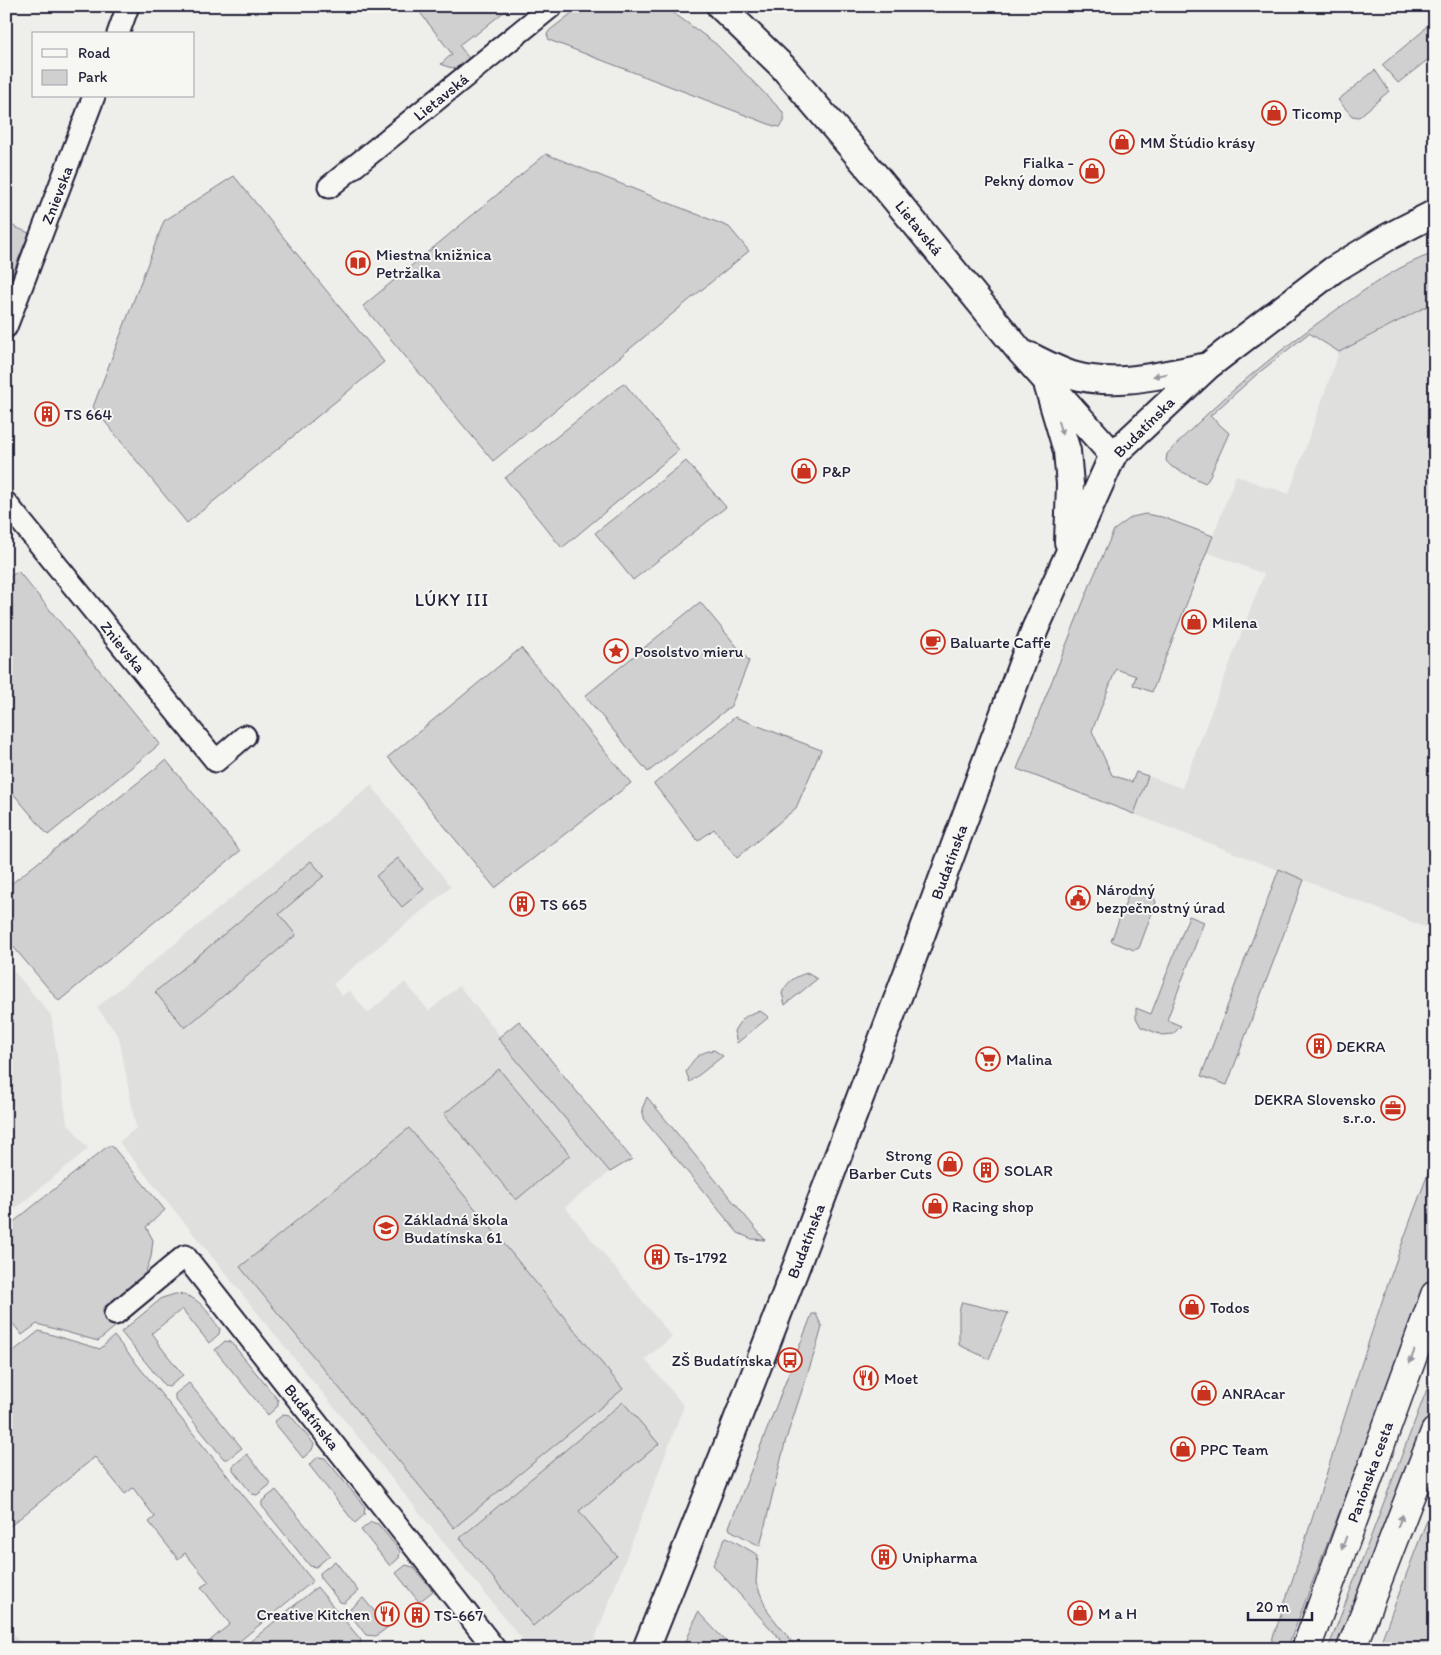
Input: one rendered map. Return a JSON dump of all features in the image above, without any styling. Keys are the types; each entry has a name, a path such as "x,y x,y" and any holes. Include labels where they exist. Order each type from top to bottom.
{"main road":[{"name":"Panónska cesta","path":"1306,1649 1435,1295"},
{"path":"1351,1649 1435,1432"}],"street":[{"path":"119,32 128,6"},
{"name":"Lietavská","path":"329,187 552,6"},
{"name":"Lietavská","path":"720,6 782,66 880,181 1019,350 1113,454"},
{"name":"Znievska","path":"6,327 13,294 93,98"},
{"name":"Budatínska","path":"646,1649 806,1240 918,946 1035,629 1113,454 1208,366 1333,270 1388,237 1435,213"},
{"path":"1019,350 1051,367 1073,375 1096,380 1119,381 1208,366"},
{"path":"1046,381 1067,451 1070,484 1066,560"},
{"name":"Znievska","path":"6,503 216,761 245,736"},
{"name":"Budatínska","path":"115,1314 185,1256 495,1649"}],"shaded area":[{"path":"1435,302 1435,931 1134,814 1148,776 1182,788 1264,574 1207,552 1236,475 1289,494 1339,352"},
{"name":"Základná škola Budatínska 61","path":"371,785 451,887 333,984 342,996 349,990 368,1013 405,982 429,1011 459,986 500,1036 499,1038 610,1172 565,1207 672,1337 645,1359 684,1406 591,1649 530,1649 119,1142 136,1128 119,1037 97,1007"},
{"path":"6,962 51,1015 67,1122 88,1149 6,1216"},
{"path":"6,1624 25,1649 6,1649"}],"green space":[{"path":"415,6 511,6 474,36 472,35 459,45 470,60 459,67 453,68 441,64 452,54"},
{"path":"581,6 664,6 716,44 782,111 783,123 780,127 774,126 549,40 547,34 550,30"},
{"path":"1435,14 1435,54 1398,83 1382,65 1423,31"},
{"path":"1375,70 1389,91 1359,117 1352,116 1338,100"},
{"path":"546,154 729,227 749,251 493,461 363,306"},
{"path":"234,176 384,362 187,523 93,407 164,221"},
{"path":"6,223 29,233 6,290"},
{"path":"1435,253 1435,302 1339,352 1309,333 1256,375 1210,416 1229,433 1205,483 1172,467 1166,461 1167,454 1207,414 1249,376 1293,341 1385,277 1409,263"},
{"path":"624,383 679,450 562,548 505,478"},
{"path":"686,461 726,507 633,580 595,533"},
{"path":"1145,514 1162,517 1213,536 1152,692 1133,685 1136,676 1116,669 1092,731 1112,775 1132,782 1136,772 1148,776 1134,814 1017,769 1092,580 1114,530 1132,517"},
{"path":"18,571 160,744 48,835 6,785 6,580"},
{"path":"700,602 749,661 731,706 648,772 585,696"},
{"path":"521,648 631,783 495,888 388,757"},
{"path":"735,717 821,750 796,808 737,858 714,829 698,841 654,784"},
{"path":"166,760 240,851 59,1001 6,938 6,888"},
{"path":"398,858 424,889 402,907 376,876"},
{"path":"311,861 324,876 279,914 296,935 185,1028 155,992"},
{"path":"1279,869 1304,880 1227,1085 1201,1076"},
{"path":"1131,888 1153,896 1156,902 1139,948 1134,950 1111,941"},
{"path":"1189,916 1204,922 1167,1020 1181,1026 1173,1034 1162,1035 1141,1027 1136,1018 1136,1008 1151,1014"},
{"path":"807,973 817,979 785,1005 782,993 789,982"},
{"path":"760,1011 769,1017 737,1043 734,1031 739,1023 747,1015"},
{"path":"519,1021 632,1159 610,1172 498,1038"},
{"path":"714,1050 723,1056 690,1082 686,1072 691,1063 700,1054"},
{"path":"499,1069 570,1155 516,1200 444,1114"},
{"path":"647,1097 765,1240 752,1239 738,1233 645,1121 642,1109"},
{"path":"409,1128 623,1389 454,1528 240,1267"},
{"path":"108,1146 112,1146 165,1210 146,1227 153,1240 151,1257 145,1274 102,1309 116,1326 98,1341 37,1324 22,1335 6,1315 6,1228"},
{"path":"1435,1156 1435,1262 1287,1649 1269,1649 1369,1339"},
{"path":"175,1294 190,1297 202,1305 220,1329 219,1334 209,1343 182,1309 152,1333 183,1375 169,1387 165,1386 121,1332 162,1298"},
{"path":"962,1302 1008,1313 989,1359 959,1345 959,1311"},
{"path":"812,1314 816,1314 822,1327 786,1439 760,1546 730,1530 729,1527"},
{"path":"39,1331 100,1349 114,1336 313,1581 230,1649 200,1649 230,1624 201,1587 209,1582 185,1553 178,1559 149,1522 155,1517 133,1488 125,1494 95,1457 9,1527 6,1523 6,1357"},
{"path":"225,1341 231,1342 278,1400 278,1406 268,1415 215,1350"},
{"path":"1435,1368 1435,1398 1338,1649 1328,1649"},
{"path":"189,1383 242,1448 228,1459 224,1459 175,1399 175,1394"},
{"path":"623,1402 659,1444 579,1511 617,1556 533,1626 460,1538"},
{"path":"284,1414 290,1415 314,1444 312,1450 303,1458 274,1422"},
{"path":"247,1454 271,1484 257,1495 252,1494 233,1470 233,1466"},
{"path":"318,1457 325,1458 365,1507 364,1515 355,1523 309,1465"},
{"path":"276,1490 330,1555 316,1567 310,1566 262,1506 262,1501"},
{"path":"1435,1499 1435,1649 1378,1649"},
{"path":"371,1522 378,1524 400,1551 399,1558 390,1566 361,1530"},
{"path":"727,1537 758,1555 756,1583 768,1612 798,1649 789,1649 713,1565"},
{"path":"335,1561 358,1591 344,1603 340,1602 321,1579 320,1573"},
{"path":"406,1565 413,1567 433,1591 419,1602 396,1573"},
{"path":"317,1587 361,1640 358,1649 241,1649"},
{"path":"363,1598 388,1627 376,1636 366,1635 349,1613 350,1609"},
{"path":"698,1612 733,1649 683,1649"}],"place":[{"name":"Ticomp","path":"1274,113"},
{"name":"MM Štúdio krásy","path":"1122,142"},
{"name":"Fialka - Pekný domov","path":"1092,171"},
{"name":"Miestna knižnica Petržalka","path":"358,263"},
{"name":"TS 664","path":"47,414"},
{"name":"P&P","path":"804,471"},
{"name":"Milena","path":"1194,622"},
{"name":"Baluarte Caffe","path":"933,642"},
{"name":"Posolstvo mieru","path":"616,651"},
{"name":"Národný bezpečnostný úrad","path":"1078,898"},
{"name":"TS 665","path":"522,904"},
{"name":"DEKRA","path":"1319,1046"},
{"name":"Malina","path":"988,1059"},
{"name":"DEKRA Slovensko s.r.o.","path":"1393,1108"},
{"name":"Strong Barber Cuts","path":"950,1164"},
{"name":"SOLAR","path":"986,1170"},
{"name":"Racing shop","path":"935,1206"},
{"name":"Základná škola Budatínska 61","path":"386,1228"},
{"name":"Ts-1792","path":"657,1257"},
{"name":"Todos","path":"1192,1307"},
{"name":"ZŠ Budatínska","path":"790,1360"},
{"name":"Moet","path":"866,1378"},
{"name":"ANRAcar","path":"1204,1393"},
{"name":"PPC Team","path":"1183,1449"},
{"name":"Unipharma","path":"884,1557"},
{"name":"M a H","path":"1080,1613"},
{"name":"Creative Kitchen","path":"387,1614"},
{"name":"TS-667","path":"417,1615"}],"district":[{"name":"LÚKY III","path":"452,600"}]}
